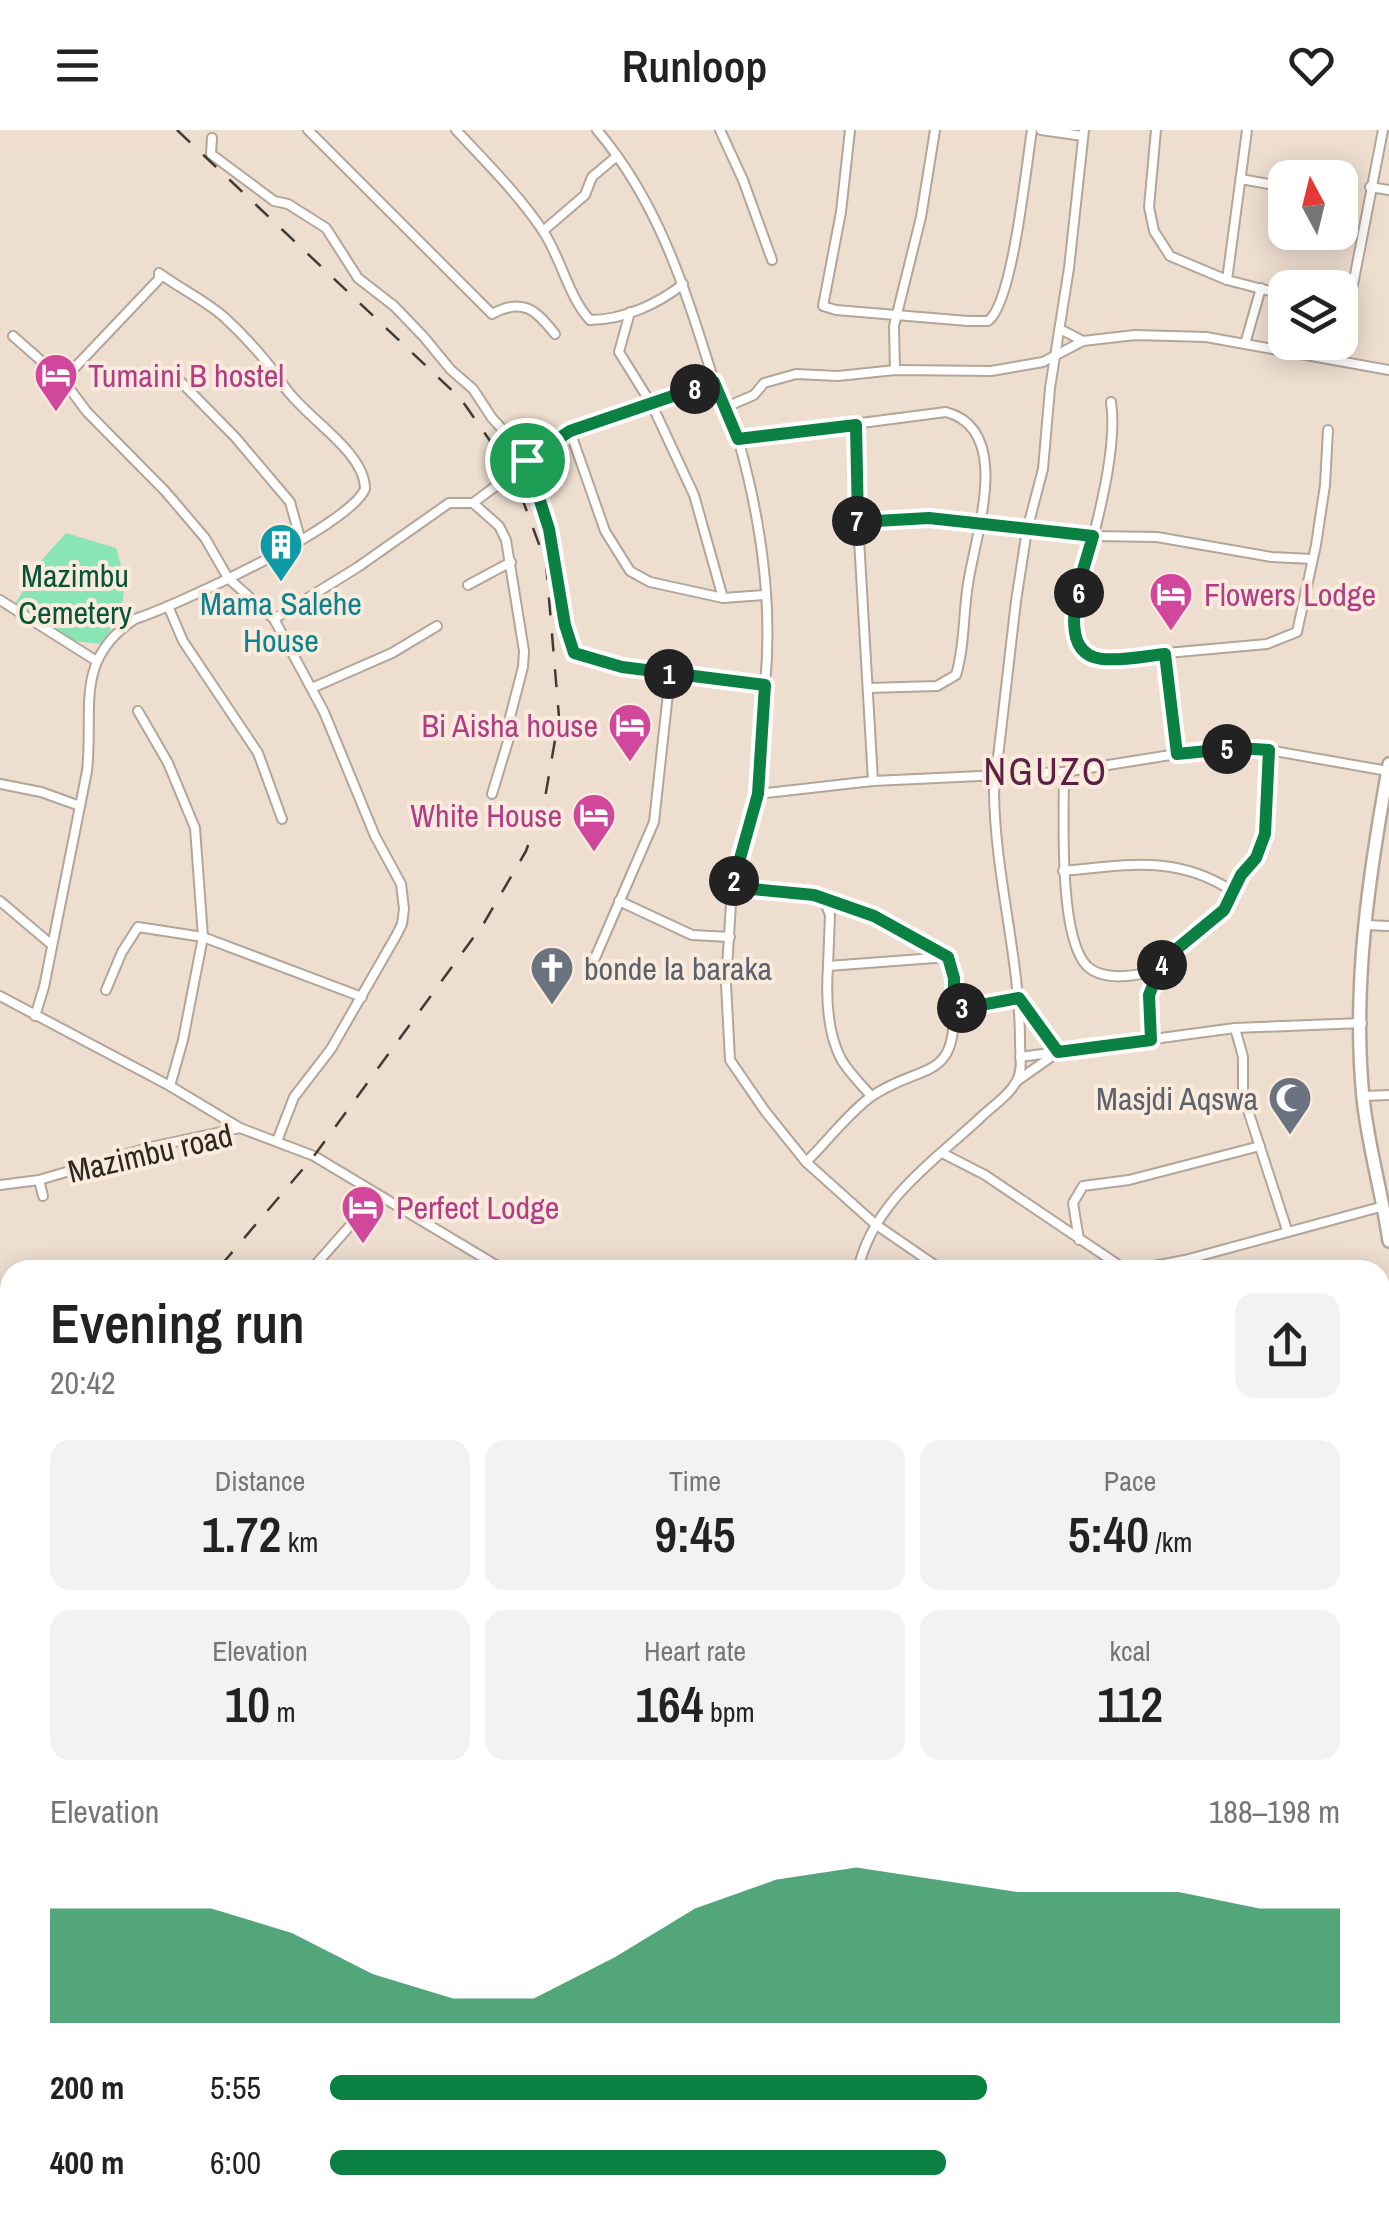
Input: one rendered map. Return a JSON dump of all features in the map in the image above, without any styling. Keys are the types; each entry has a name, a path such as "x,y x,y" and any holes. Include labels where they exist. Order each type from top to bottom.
{"street":[{"path":"308,130 492,314 521,306 536,310 555,334"},
{"path":"456,130 543,232 580,310 590,320 606,320 665,298 684,284"},
{"path":"598,130 658,220 684,284 714,382 738,439 761,546 769,644 758,794 732,887 726,984 730,1060 806,1162 875,1224 927,1260"},
{"path":"720,130 772,260"},
{"path":"850,130 842,212 823,306 968,321 988,321 996,315 1010,268 1032,130"},
{"path":"895,370 894,326 921,217 935,130"},
{"path":"1017,1081 1019,998 994,823 996,777 1027,530 1043,468 1084,133 1042,130"},
{"path":"1156,130 1150,207 1154,232 1170,256 1227,280 1268,290"},
{"path":"1227,280 1247,130"},
{"path":"1355,270 1383,130"},
{"path":"212,138 211,154 224,165 274,202 288,204 326,228 358,278 394,306 473,389 527,460 549,529 565,625 574,653 600,662 670,674 765,685"},
{"path":"543,232 585,195 592,176 617,156"},
{"path":"1241,179 1268,184"},
{"path":"1370,187 1389,190"},
{"path":"35,1016 80,806 90,745 87,694 95,660 119,630 135,619 252,570 333,521 358,501 366,489 363,475 350,456 220,314 159,273 159,279 63,380"},
{"path":"1245,344 1261,288"},
{"path":"631,311 618,352 652,405 694,495 724,598"},
{"path":"1060,329 1084,341"},
{"path":"726,407 754,395 764,384 796,374 992,371 1042,362 1084,341 1169,334 1389,370"},
{"path":"13,336 63,380 88,412 165,490 205,538 228,578 274,619 312,688 374,836 403,892 402,924 362,997 294,1097 277,1141"},
{"path":"180,380 290,502 300,538"},
{"path":"274,619 398,541 449,503 474,503 570,431 714,382"},
{"path":"1110,402 1112,430 1074,618 1076,644 1100,659 1267,644 1297,632 1325,485 1328,430"},
{"path":"738,439 946,412 963,417 982,444 986,478 956,675 937,686 868,688"},
{"path":"856,425 874,781"},
{"path":"570,431 605,531 630,572 650,582 724,598 765,594"},
{"path":"474,503 498,526 506,540 520,615 523,666 502,768 492,794"},
{"path":"858,522 929,518 1093,536 1157,537 1312,559"},
{"path":"468,585 512,562"},
{"path":"0,600 95,660"},
{"path":"168,606 182,641 258,754 282,819"},
{"path":"312,688 392,653 437,626"},
{"path":"1165,654 1177,754"},
{"path":"592,965 654,822 670,674"},
{"path":"138,711 168,763 195,828 203,936 170,1086"},
{"path":"758,794 874,781 1064,772 1238,748 1388,767 1362,925 1362,1023 1363,1096 1389,1241"},
{"path":"1064,772 1063,871 1072,932 1086,966 1109,976 1155,971 1224,910 1241,875 1256,858 1265,834 1269,750"},
{"path":"0,784 41,792 80,806"},
{"path":"1063,871 1144,863 1170,866 1209,875 1234,892"},
{"path":"732,887 795,892 874,916 948,957 954,978 954,1034 950,1050 940,1064 872,1096 806,1162"},
{"path":"824,900 830,914 826,993 832,1028 841,1059 872,1096"},
{"path":"0,902 52,946"},
{"path":"619,902 692,935 730,937"},
{"path":"1362,925 1389,926"},
{"path":"106,990 138,927 203,936 362,997"},
{"path":"828,966 948,957"},
{"path":"1151,1040 1149,995 1155,971"},
{"path":"0,996 170,1086 240,1128"},
{"path":"954,1010 1019,998"},
{"path":"1019,998 1058,1052"},
{"path":"1020,1057 1235,1028 1362,1023"},
{"path":"1235,1028 1243,1058 1243,1096 1287,1230"},
{"path":"862,1260 875,1224 908,1182 1017,1081 1058,1052"},
{"path":"1363,1096 1389,1095"},
{"name":"Mazimbu road","path":"0,1185 39,1180 151,1146 240,1128 314,1156 487,1260"},
{"path":"1079,1240 1073,1202 1083,1186 1129,1180 1260,1146"},
{"path":"942,1153 985,1175 1113,1260"},
{"path":"39,1180 43,1196"},
{"path":"321,1260 377,1195"},
{"path":"1185,1260 1384,1206"}],"green space":[{"name":"Mazimbu Cemetery","path":"66,533 116,548 123,575 123,598 116,620 101,644 58,639 14,606 40,562"}],"railway":[{"path":"177,130 461,399 513,474 546,563 559,717 545,798 526,851 484,923 314,1156 226,1260"}],"place":[{"name":"Tumaini B hostel","path":"56,413"},
{"name":"Mama Salehe House","path":"281,583"},
{"name":"Flowers Lodge","path":"1171,632"},
{"name":"Bi Aisha house","path":"630,763"},
{"name":"White House","path":"594,853"},
{"name":"bonde la baraka","path":"552,1006"},
{"name":"Masjdi Aqswa","path":"1290,1136"},
{"name":"Perfect Lodge","path":"363,1245"}],"district":[{"name":"NGUZO","path":"1046,771"}],"route":[{"path":"714,382 738,439 856,425 858,522 929,518 1093,536 1074,618 1076,644 1100,659 1165,654 1177,754 1238,748 1269,750 1265,834 1256,858 1241,875 1224,910 1155,971 1149,995 1151,1040 1058,1052 1019,998 954,1010 954,978 948,957 874,916 814,895 732,887 758,794 765,685 622,667 574,653 568,640 549,529 527,460 570,431 714,382"}]}
